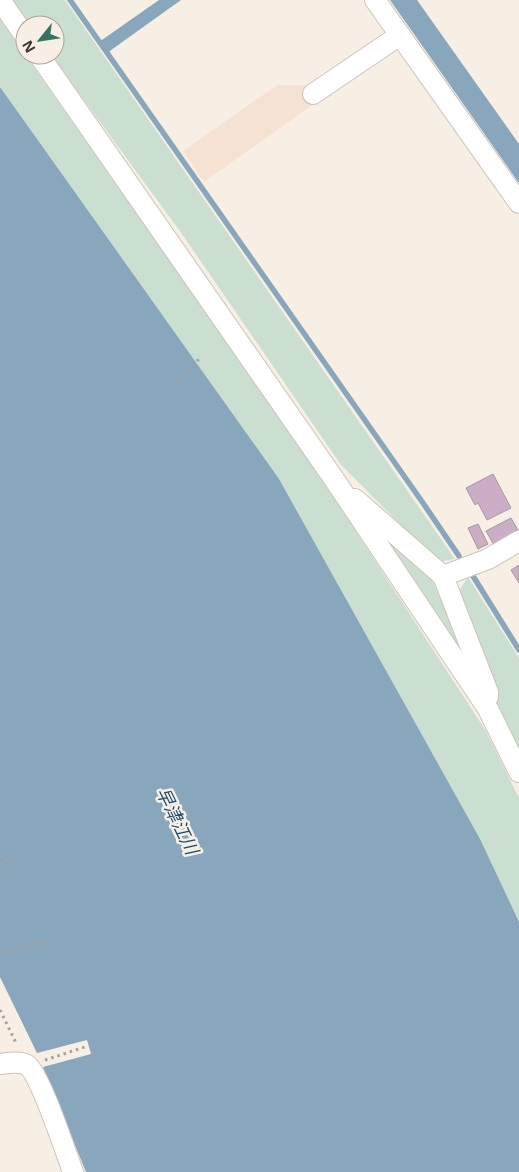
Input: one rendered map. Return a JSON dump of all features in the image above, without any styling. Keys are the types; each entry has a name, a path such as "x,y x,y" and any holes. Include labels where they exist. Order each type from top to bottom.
{"street":[{"path":"0,0 15,22"},
{"path":"375,0 519,204"},
{"path":"313,94 400,35"},
{"path":"46,65 334,479 488,709 519,772"},
{"path":"334,479 443,576 488,692 488,709"},
{"path":"443,576 488,559 519,541"},
{"path":"0,1064 17,1063 27,1065 37,1078 73,1172"}],"path":[{"path":"174,384 200,358"},
{"path":"0,864 13,858"},
{"path":"0,952 51,941"},
{"path":"0,1010 27,1065 85,1048"}],"shaded area":[{"path":"397,45 204,182 183,151 277,85 317,85"}],"green space":[{"path":"11,0 65,0 455,559 438,562 341,465 182,234 58,65 65,65 65,15 22,15"},
{"path":"0,19 15,40 15,65 32,65 301,447 486,731 519,798 519,967 60,173 0,87"},
{"path":"366,513 432,580 474,675"},
{"path":"468,577 519,658 519,752 498,710 459,591"}],"water":[{"path":"159,0 181,0 107,53 99,42"},
{"path":"390,0 417,0 519,144 519,183"},
{"name":"早津江川","path":"0,87 279,479 480,839 519,922 519,1172 86,1172 43,1067 91,1054 87,1040 37,1053 0,977"}],"building":[{"path":"493,474 511,508 487,520 478,503 475,505 466,488"},
{"path":"511,518 519,532 494,545 486,531"},
{"path":"478,524 488,544 478,549 468,528"},
{"path":"519,565 519,583 511,570"}],"waterway":[{"path":"70,0 459,556"},
{"path":"473,576 519,650"}]}
